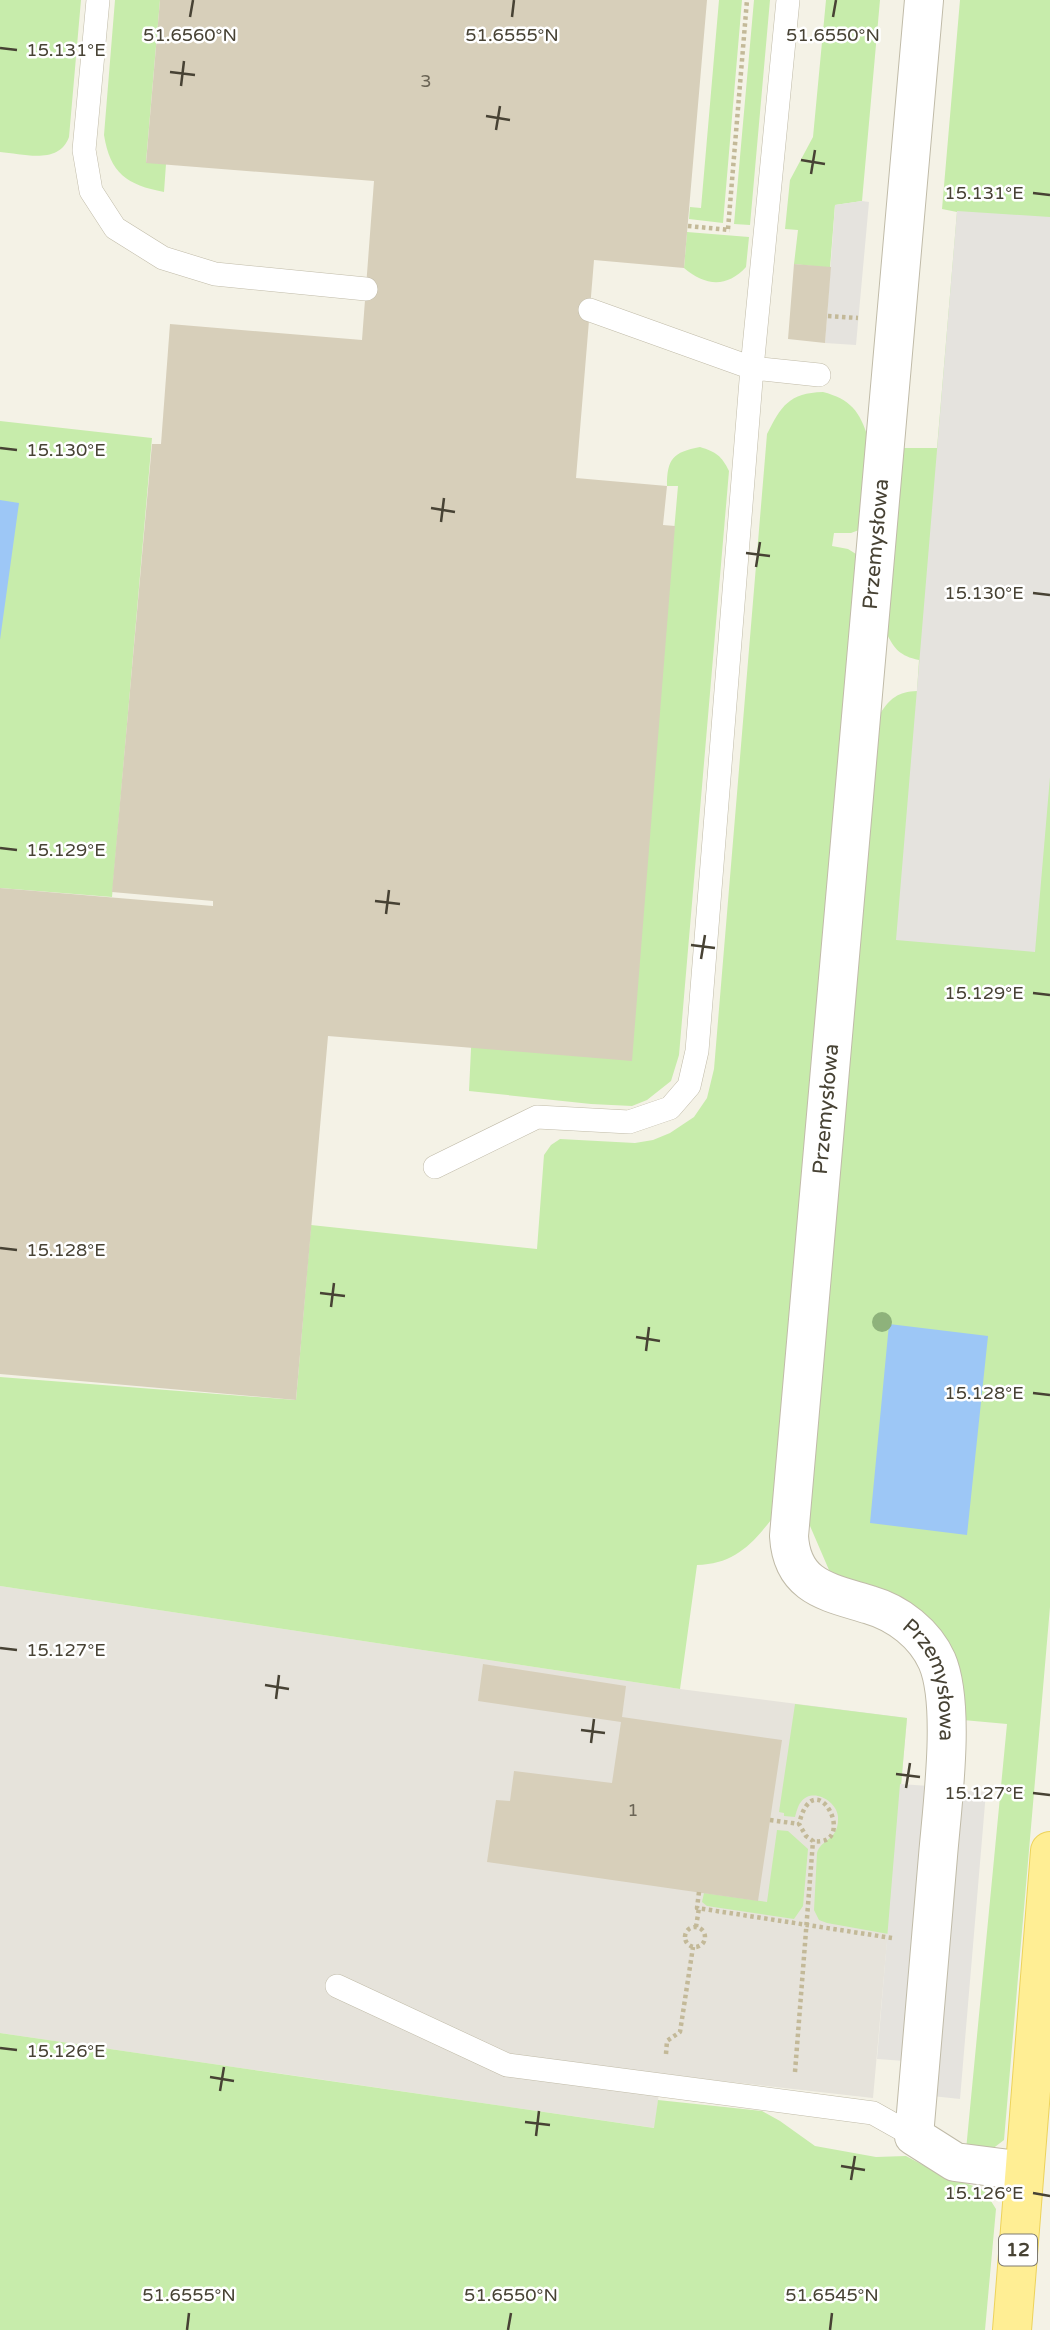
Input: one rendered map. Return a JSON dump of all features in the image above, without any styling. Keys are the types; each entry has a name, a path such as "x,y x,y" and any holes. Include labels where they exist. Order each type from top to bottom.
{"main road":[{"name":"12","path":"1012,2330 1050,1851"}],"street":[{"name":"Przemysłowa","path":"914,2136 945,1775 944,1699 938,1664 922,1637 894,1616 870,1605 841,1598 809,1581 793,1560 789,1536 924,0"},
{"path":"914,2136 954,2162 1024,2171"}],"lane":[{"path":"98,0 84,150 91,191 114,228 163,258 215,274 366,289"},
{"path":"435,1167 537,1117 629,1122 670,1108 689,1086 696,1051 752,368 788,0"},
{"path":"590,310 752,368 819,374"},
{"path":"337,1986 506,2065 873,2113 914,2136"}],"path":[{"path":"728,229 747,0"},
{"path":"828,316 864,319"},
{"path":"812,1802 827,1803 834,1820 832,1831 826,1839 813,1841 806,1836 799,1824 802,1812 812,1802"},
{"path":"770,1820 799,1824"},
{"path":"795,2074 813,1841"},
{"path":"696,1927 699,1892"},
{"path":"699,1908 887,1937 931,1940"},
{"path":"696,1927 705,1933 705,1939 702,1945 693,1947 685,1941 685,1934 690,1928 696,1927"},
{"path":"666,2057 667,2041 680,2032 693,1947"},
{"path":"782,2072 807,2075"}],"shaded area":[{"path":"869,202 856,345 825,343 835,205"},
{"path":"957,211 1050,217 1050,777 1035,952 896,940"},
{"path":"0,1586 680,1689 907,1718 873,2098 661,2074 655,2128 0,2033"},
{"path":"900,1784 929,1786 905,2061 877,2059"},
{"path":"957,1790 986,1792 960,2099 932,2096"}],"green space":[{"path":"0,0 81,0 69,137 64,146 49,155 30,156 0,152"},
{"path":"115,0 160,0 146,162 166,164 164,192 130,181 122,175 107,148 104,135"},
{"path":"719,0 742,0 723,223 689,219 690,207 701,208"},
{"path":"754,0 770,0 750,225 734,224"},
{"path":"826,0 880,0 862,201 835,205 830,268 794,264 798,230 785,229 790,180 813,137"},
{"path":"960,0 1050,0 1050,1607 1004,2140 987,2153 966,2150 1007,1724 963,1720 924,1614 891,1592 861,1586 838,1577 829,1570 807,1519 880,714 895,697 917,691 919,660 898,651 886,632 903,448 937,448 957,212 942,209"},
{"path":"687,232 749,237 746,267 739,274 724,281 708,281 692,274 684,268"},
{"path":"823,392 840,398 853,407 868,438 859,530 834,533 832,546 848,549 856,554 771,1520 748,1546 739,1552 720,1561 697,1565 680,1689 0,1586 0,1377 296,1400 311,1225 537,1249 544,1155 551,1145 560,1139 635,1143 653,1140 670,1133 694,1117 707,1098 714,1069 767,434 787,403 802,395"},
{"path":"0,421 152,438 112,897 0,888"},
{"path":"700,447 718,455 729,471 679,1055 671,1081 647,1100 632,1106 469,1091 472,1028 665,633 678,486 667,486 668,469 678,454"},
{"path":"795,1704 907,1718 890,1910 895,1913 894,1935 827,1923 819,1920 814,1910 817,1853 836,1831 838,1817 829,1801 817,1796 811,1796 801,1802 795,1817 784,1816 784,1813 779,1812"},
{"path":"777,1830 788,1831 808,1849 803,1906 794,1919 707,1906 702,1902 704,1893 767,1902"},
{"path":"0,2033 654,2128 658,2100 762,2111 815,2146 876,2157 906,2156 936,2172 984,2190 996,2209 985,2330 0,2330"}],"water":[{"path":"0,500 19,503 0,640"},
{"path":"889,1324 988,1336 967,1535 870,1523"}],"building":[{"path":"160,0 707,0 684,268 594,260 576,478 667,486 663,525 675,526 632,1061 328,1036 296,1400 0,1374 0,888 213,906 213,901 112,892 152,444 161,444 170,324 362,340 374,181 146,163"},
{"path":"794,264 831,267 825,343 788,339"},
{"path":"483,1664 626,1686 622,1717 782,1740 758,1901 487,1862 496,1800 510,1801 514,1771 612,1783 621,1722 478,1701"}]}
